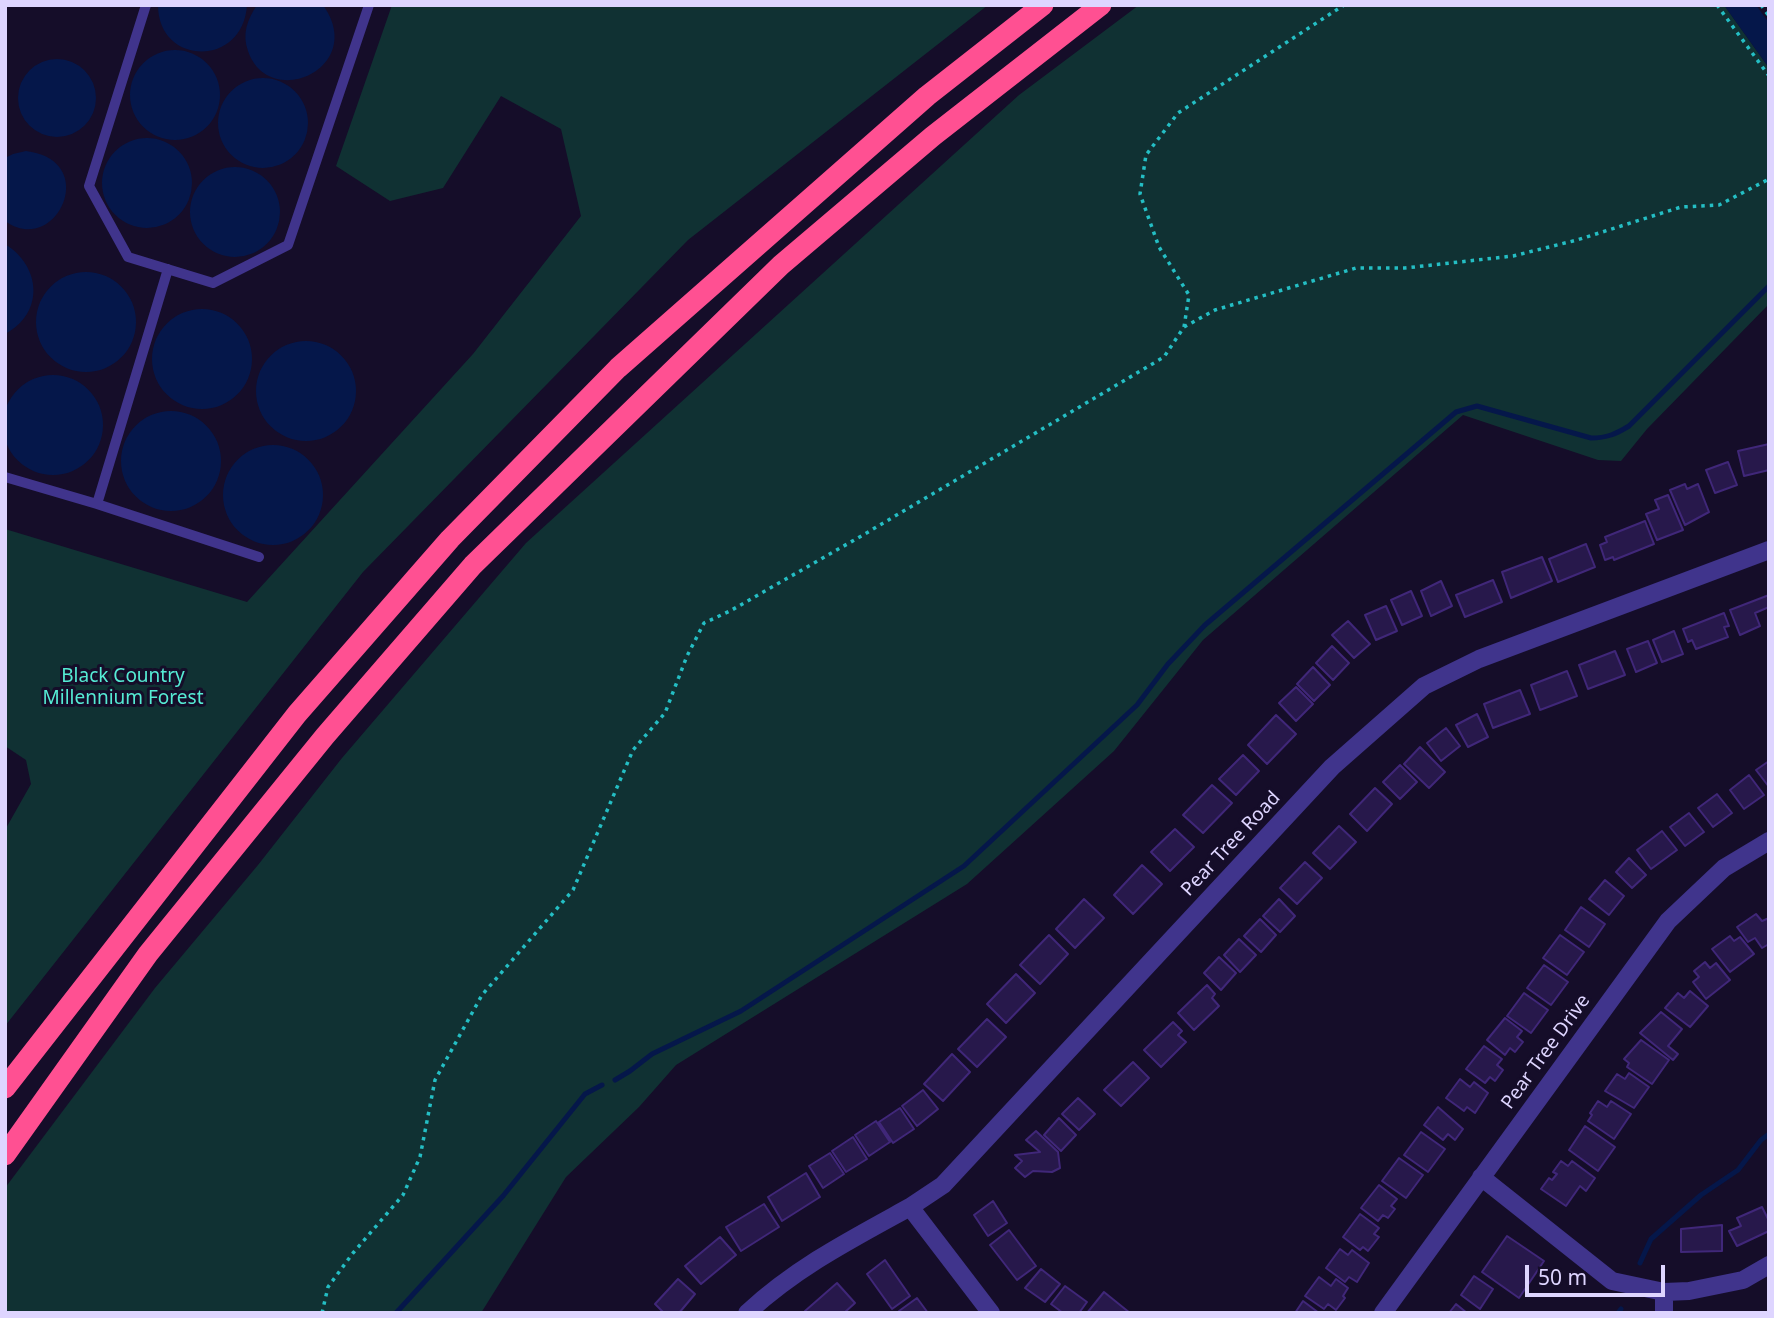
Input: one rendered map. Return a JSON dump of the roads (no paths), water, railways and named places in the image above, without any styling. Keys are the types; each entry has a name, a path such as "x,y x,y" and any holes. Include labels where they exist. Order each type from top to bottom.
{"highway":[{"path":"9,1082 297,714 450,539 618,368 927,96 1043,5"},
{"path":"5,1155 148,954 325,736 474,565 781,265 933,136 1101,5"}],"street":[{"name":"Pear Tree Road","path":"747,1313 778,1285 833,1249 943,1185 1332,767 1424,686 1479,659 1769,550"},
{"name":"Pear Tree Drive","path":"1382,1313 1668,921 1724,868 1769,841"},
{"path":"1481,1177 1612,1281 1664,1292 1689,1292 1743,1280 1769,1265"},
{"path":"909,1207 991,1313"},
{"path":"1664,1292 1664,1313"}],"lane":[{"path":"146,5 89,186 128,257 213,283 288,245 369,5"},
{"path":"97,505 168,269"},
{"path":"5,477 259,557"}],"waterway":[{"path":"615,1080 652,1054 741,1011 964,866 1137,705 1168,664 1205,625 1456,412 1477,406 1591,438 1615,433 1629,426 1769,286"},
{"path":"396,1313 503,1196 585,1094 602,1085"},
{"path":"1640,1263 1651,1239 1701,1195 1738,1170 1761,1140 1769,1134"},
{"path":"1618,1313 1621,1309"}],"park label":[{"name":"Black Country Millennium Forest","path":"123,688"}]}
